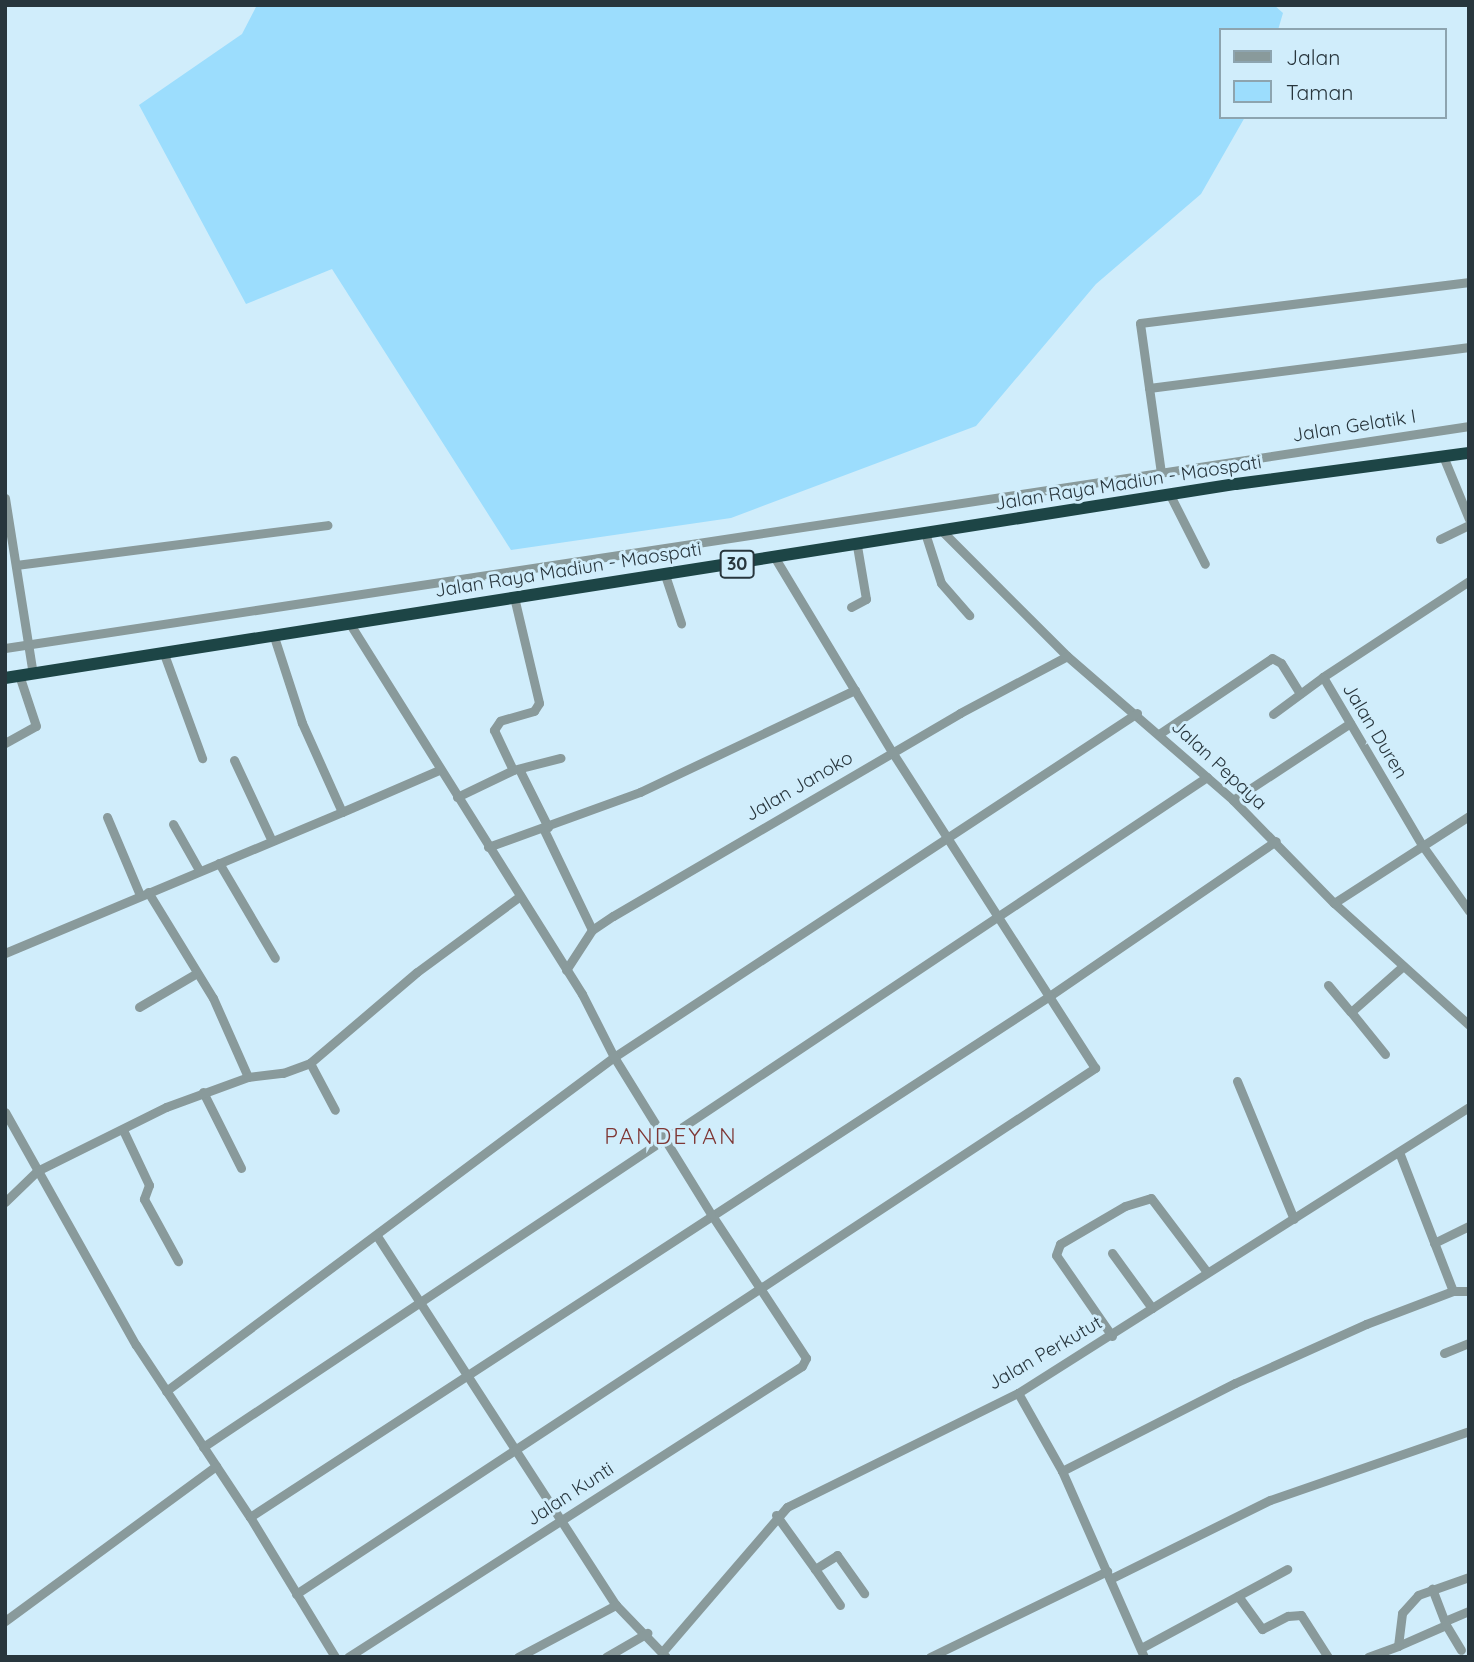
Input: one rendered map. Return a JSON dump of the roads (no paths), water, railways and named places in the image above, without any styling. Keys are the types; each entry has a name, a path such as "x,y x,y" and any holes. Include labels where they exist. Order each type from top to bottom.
{"highway":[{"name":"Jalan Raya Madiun - Maospati","path":"5,678 274,637 349,622 926,536 1170,495 1469,453"}],"street":[{"path":"1161,473 1140,323 1469,282"},
{"path":"1149,388 1469,347"},
{"name":"Jalan Gelatik I","path":"5,648 1469,426"},
{"path":"1443,456 1469,519"},
{"path":"1170,495 1205,564"},
{"path":"5,498 33,674"},
{"path":"1440,539 1469,525"},
{"path":"16,565 327,526"},
{"name":"Jalan Pepaya","path":"944,533 1068,656 1137,713 1233,800 1334,903 1469,1025"},
{"path":"926,536 937,576 969,615"},
{"path":"851,607 866,599 857,546"},
{"path":"296,1594 1096,1068 1091,1055 1048,997 892,752 775,558"},
{"path":"665,575 681,623"},
{"name":"Jalan Duren","path":"1469,581 1323,677 1422,845 1469,911"},
{"path":"514,597 539,703 534,710 500,722 494,730 545,827 592,930"},
{"path":"349,622 566,970 614,1057 758,1288"},
{"path":"274,637 302,723 342,812"},
{"path":"164,654 202,758"},
{"name":"Jalan Janoko","path":"566,970 592,930 609,918 892,752 1068,656"},
{"path":"1159,734 1272,658 1281,663 1300,693"},
{"path":"5,743 36,726 19,675"},
{"path":"1273,714 1323,677"},
{"path":"488,847 640,792 855,690"},
{"path":"166,1391 614,1057 1137,713"},
{"path":"1233,800 1349,723"},
{"path":"457,797 516,770 560,758"},
{"path":"234,760 272,841"},
{"path":"5,953 439,770"},
{"path":"203,1447 998,919 1207,777"},
{"path":"1334,903 1469,816"},
{"path":"107,817 144,894 229,1027 248,1077"},
{"path":"173,824 199,870"},
{"path":"250,1517 711,1214 1048,997 1276,841"},
{"path":"219,863 275,958"},
{"path":"5,1202 37,1171 203,1092 248,1077 283,1073 310,1063 418,972 520,896"},
{"path":"1351,1012 1403,966"},
{"path":"139,1007 195,974"},
{"path":"1328,985 1385,1054"},
{"path":"310,1063 335,1110"},
{"path":"1237,1081 1294,1219"},
{"path":"203,1092 241,1168"},
{"name":"Jalan Perkutut","path":"665,1653 715,1595 776,1515 814,1491 1018,1393 1112,1336 1207,1272 1469,1107"},
{"path":"5,1112 166,1391 250,1517 335,1657"},
{"path":"123,1130 149,1185 144,1199 178,1261"},
{"path":"1399,1153 1453,1291"},
{"path":"1112,1336 1056,1255 1059,1244 1125,1206 1151,1198 1207,1272"},
{"path":"1434,1243 1469,1226"},
{"path":"377,1236 616,1605 665,1653"},
{"path":"1112,1253 1152,1308"},
{"name":"Jalan Kunti","path":"348,1657 802,1366 806,1358 758,1288"},
{"path":"1062,1471 1235,1383 1366,1324 1453,1291 1469,1291"},
{"path":"1444,1353 1469,1343"},
{"path":"1018,1393 1062,1471 1144,1653 1287,1569"},
{"path":"930,1657 1270,1500 1469,1431"},
{"path":"5,1621 216,1466"},
{"path":"776,1515 841,1605"},
{"path":"816,1569 837,1555 864,1593"},
{"path":"1398,1646 1406,1607 1432,1589 1469,1577"},
{"path":"1432,1589 1461,1650"},
{"path":"1238,1596 1262,1629 1288,1616 1301,1615 1328,1657"},
{"path":"518,1657 616,1605"},
{"path":"1368,1657 1398,1646 1469,1611"},
{"path":"606,1657 647,1633"}],"district":[{"name":"PANDEYAN","path":"671,1136"}]}
